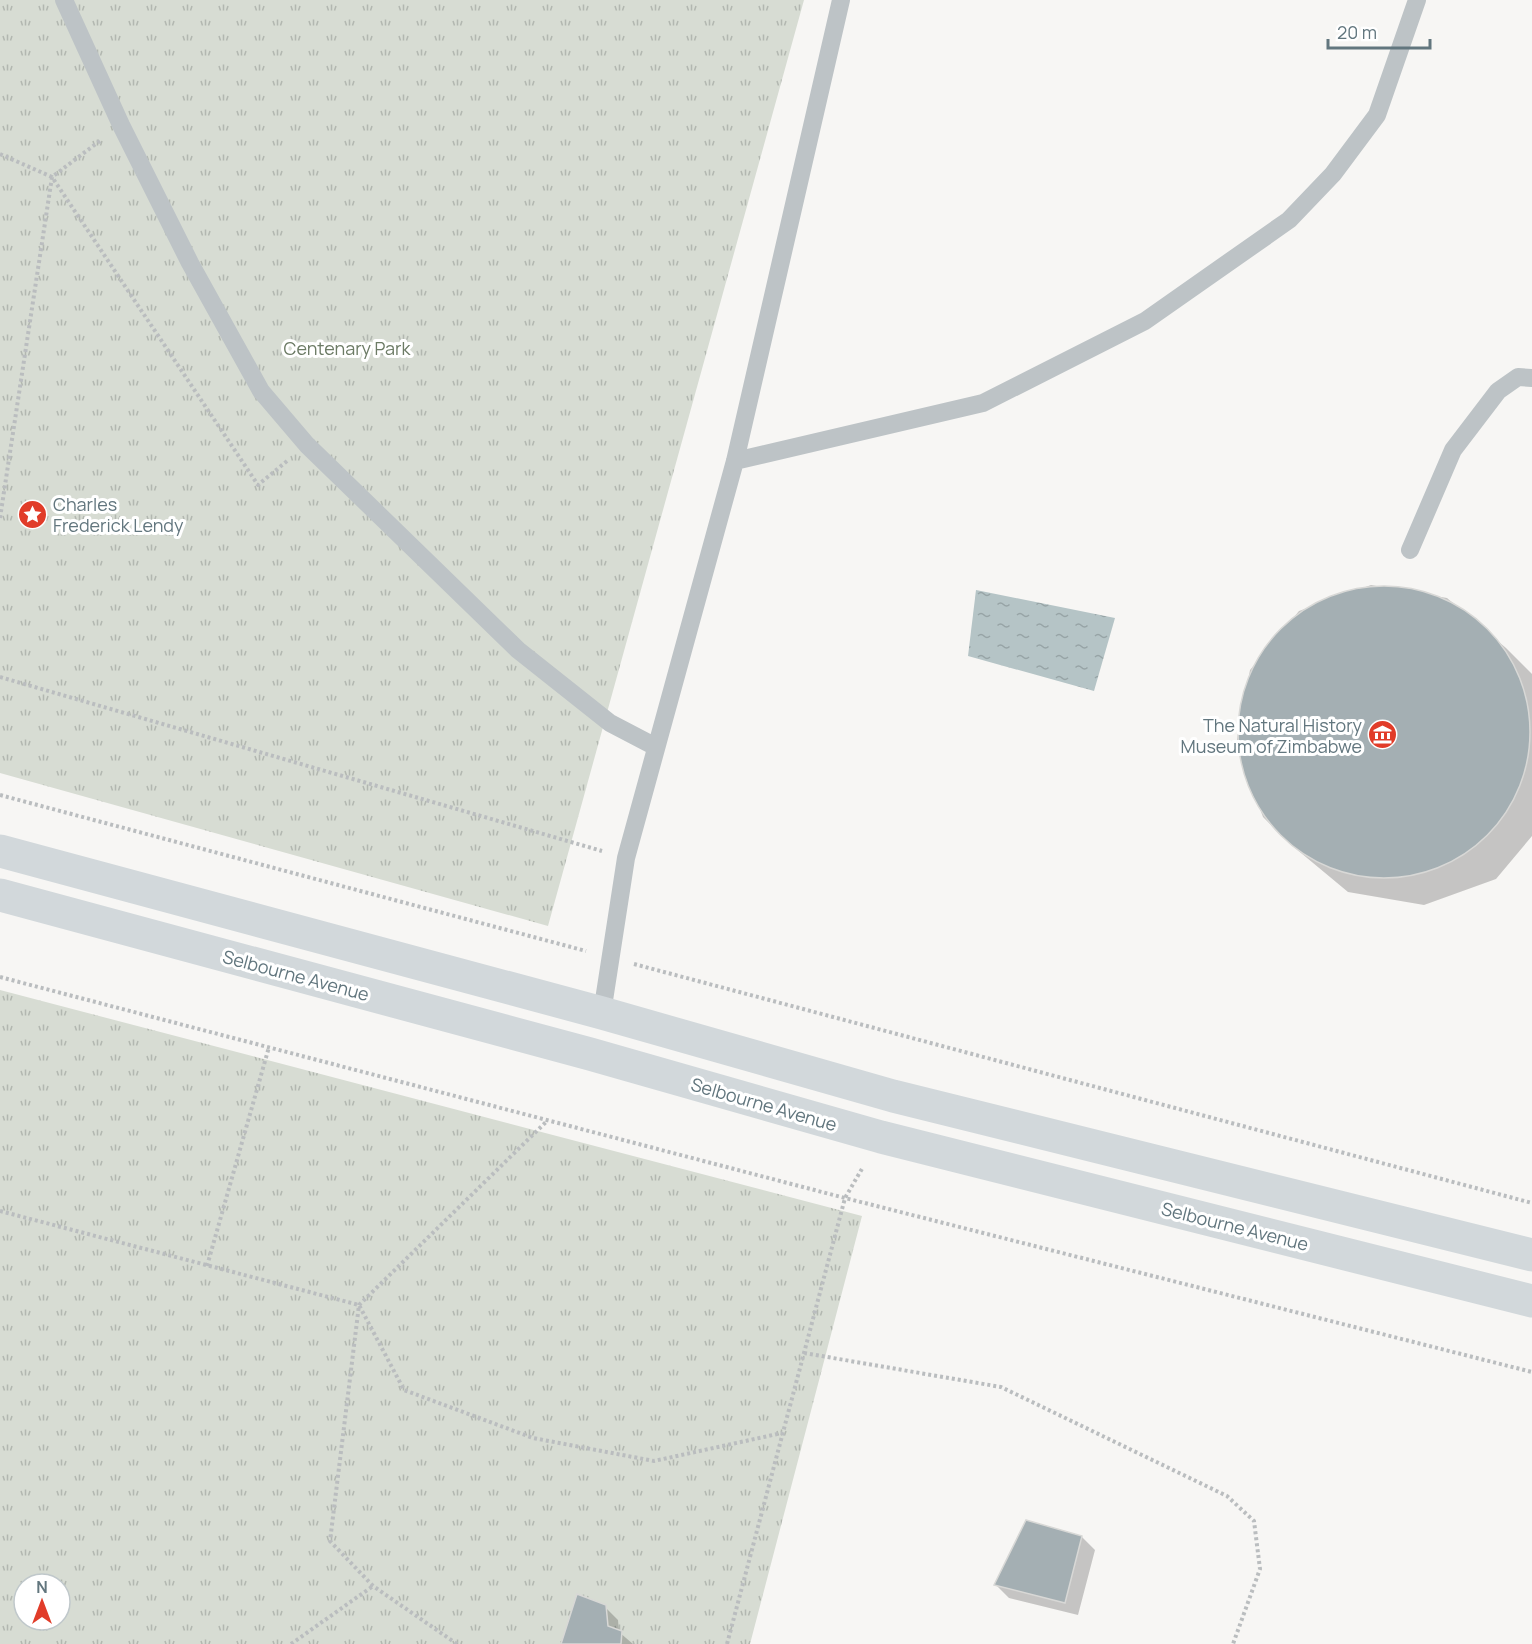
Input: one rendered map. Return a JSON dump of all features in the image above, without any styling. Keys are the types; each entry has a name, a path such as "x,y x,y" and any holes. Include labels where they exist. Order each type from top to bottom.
{"highway":[{"path":"0,850 602,1013 893,1096 1532,1255"},
{"name":"Selbourne Avenue","path":"0,895 590,1054 881,1137 1532,1301"}],"lane":[{"path":"64,0 121,125 190,263 261,391 307,445 518,650 610,723 654,746"},
{"path":"602,1013 626,858 654,746 735,461 841,0"},
{"path":"735,461 983,403 1145,321 1288,220 1333,174 1377,114 1417,0"},
{"path":"1410,550 1453,450 1498,391 1518,377 1532,378"}],"path":[{"path":"0,518 52,177 121,125"},
{"path":"0,154 52,177 258,484 307,445"},
{"path":"0,677 626,858"},
{"path":"0,795 1532,1203"},
{"path":"0,977 844,1198 1532,1372"},
{"path":"207,1266 269,1047"},
{"path":"458,1644 374,1586 330,1541 359,1305 547,1120"},
{"path":"727,1644 844,1198 881,1137"},
{"path":"0,1211 359,1305 404,1390 533,1438 654,1461 782,1433"},
{"path":"804,1353 1001,1387 1227,1496 1254,1521 1260,1569 1233,1644"},
{"path":"291,1644 374,1586"}],"green space":[{"name":"Centenary Park","path":"0,0 804,0 548,926 0,773"},
{"path":"0,990 862,1216 750,1644 0,1644"}],"water":[{"path":"976,590 1115,618 1094,691 968,656"}],"building":[{"name":"The Natural History Museum of Zimbabwe","path":"1384,586 1426,592 1453,603 1477,619 1497,639 1513,663 1524,690 1530,732 1524,774 1513,801 1497,825 1477,845 1453,861 1426,872 1384,878 1342,872 1315,861 1291,845 1271,825 1255,801 1244,774 1238,732 1244,690 1255,663 1271,639 1291,619 1315,603 1342,592"},
{"path":"1026,1520 1082,1536 1065,1603 994,1585"},
{"path":"577,1594 606,1605 608,1626 622,1631 621,1644 561,1644"}],"place":[{"name":"Charles Frederick Lendy","path":"32,514"},
{"name":"The Natural History Museum of Zimbabwe","path":"1383,735"}]}
